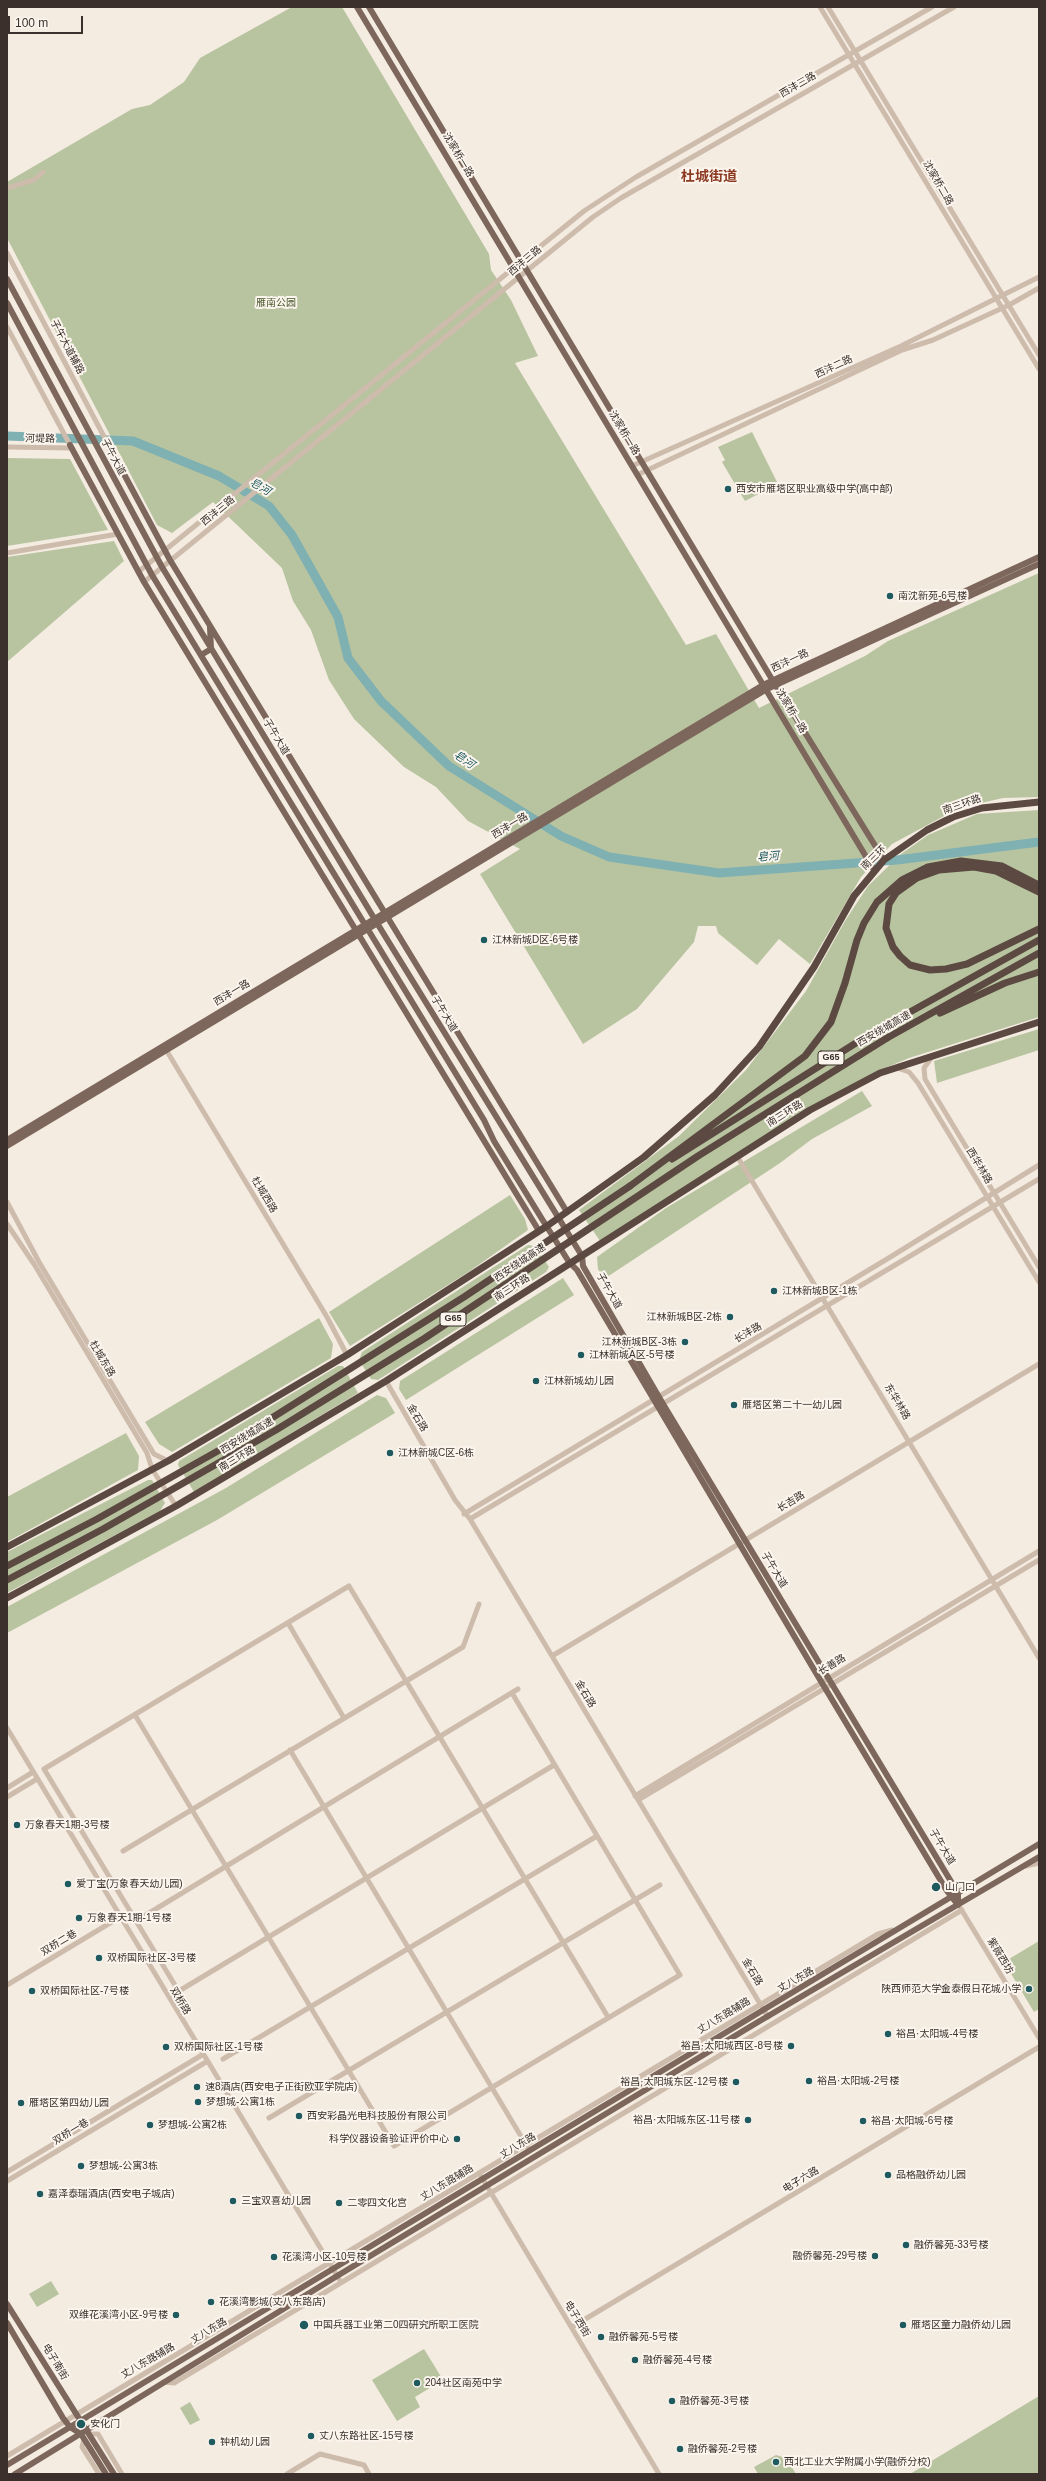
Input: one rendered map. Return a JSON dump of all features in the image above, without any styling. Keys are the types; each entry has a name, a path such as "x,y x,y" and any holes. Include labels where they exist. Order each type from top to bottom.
{"highway":[{"name":"南三环路","path":"898,849 927,830 953,817 982,808 1039,802"},
{"name":"南三环","path":"567,1212 668,1138 715,1095 740,1069 789,1005 864,882 884,860 898,849"},
{"path":"630,1186 805,1056 830,1022 846,983 856,940 864,922 877,902 902,880 928,867 961,861 1002,866 1039,885"},
{"path":"1039,892 996,871 974,867 939,870 917,878 896,894 889,904 886,928 893,947 900,956 910,965 930,970 946,970 967,964 1039,929"},
{"name":"西安绕城高速","path":"7,1566 97,1519 232,1443 464,1297 630,1186 867,1036 1039,940"},
{"name":"西安绕城高速","path":"7,1580 103,1529 276,1430 425,1338 698,1156 887,1038 1039,953"},
{"path":"887,1038 1005,983 1039,972"},
{"name":"南三环路","path":"7,1598 176,1506 386,1381 569,1262 582,1256 810,1110 849,1089 896,1068 1039,1022"},
{"path":"7,1547 168,1461 347,1355 567,1212"}],"main road":[{"name":"沈家桥一路","path":"357,7 860,844 874,870"},
{"name":"沈家桥一路","path":"369,7 775,683 884,860"},
{"name":"子午大道","path":"7,279 156,558 376,921 559,1217 582,1256 583,1266 658,1396 958,1893"},
{"name":"子午大道","path":"7,303 152,575 484,1120 494,1141 569,1262 577,1270 738,1544 951,1897 960,1907"},
{"path":"71,447 138,572 356,933 539,1231"},
{"path":"110,448 170,560 567,1212"},
{"name":"西沣一路","path":"775,683 1039,558"},
{"name":"西沣一路","path":"7,1146 165,1048 553,816 765,687 1039,564"},
{"path":"201,655 211,649 210,626"},
{"name":"西沣一路","path":"7,1140 165,1048"},
{"name":"丈八东路","path":"7,2465 330,2266 762,2007 958,1893 1038,1844"},
{"name":"丈八东路","path":"15,2474 82,2437 88,2431 201,2358 338,2279 487,2186 768,2017 960,1907 1039,1857"},
{"path":"958,1893 960,1907"},
{"name":"电子南街","path":"7,2304 75,2415 88,2431 114,2474"},
{"path":"7,2323 65,2421 82,2437 106,2474"}],"street":[{"name":"沈家桥二路","path":"820,7 1039,369"},
{"name":"沈家桥二路","path":"828,7 861,59 1039,355"},
{"name":"西沣三路","path":"138,572 522,263 564,226 615,190 848,54 932,7"},
{"name":"西沣三路","path":"144,582 519,278 568,236 621,198 954,7"},
{"path":"7,188 34,180 43,172"},
{"name":"子午大道辅路","path":"7,253 110,448"},
{"name":"西沣二路","path":"632,466 900,346 929,330 1003,296 1039,277"},
{"name":"西沣二路","path":"638,475 902,350 933,340 1009,305 1039,288"},
{"path":"7,327 71,447"},
{"name":"河堤路","path":"7,447 71,447"},
{"path":"7,553 118,534"},
{"name":"杜城西路","path":"165,1048 327,1317 347,1355"},
{"name":"西华林路","path":"936,1054 928,1061 924,1077 1039,1267"},
{"name":"西华林路","path":"896,1068 909,1072 916,1080 1039,1282"},
{"name":"东华林路","path":"738,1156 1039,1658"},
{"name":"长沣路","path":"464,1514 823,1298 1039,1165"},
{"name":"长沣路","path":"470,1519 657,1408 827,1304 1039,1179"},
{"name":"杜城东路","path":"7,1202 39,1262 154,1454 168,1461"},
{"name":"杜城东路","path":"7,1224 34,1264 144,1447 152,1469 176,1506"},
{"name":"长吉路","path":"552,1656 1039,1364"},
{"name":"金石路","path":"386,1381 464,1514 470,1519 768,2017"},
{"name":"长善路","path":"637,1798 822,1682 1039,1551"},
{"name":"长善路","path":"637,1798 833,1685 1039,1560"},
{"path":"190,2010 44,1769 349,1586 608,2018"},
{"path":"123,1852 463,1647 479,1604"},
{"path":"288,1623 344,1718"},
{"path":"136,1921 518,1689"},
{"path":"135,1715 268,1937 312,2007 394,2146 680,1975 512,1693"},
{"name":"双桥路","path":"7,1728 206,2062 338,2279"},
{"path":"290,1750 528,2148"},
{"path":"179,1991 554,1765"},
{"path":"7,1788 33,1772"},
{"path":"7,1798 37,1779"},
{"path":"223,2059 597,1836"},
{"path":"1023,1867 1039,1863"},
{"path":"269,2118 660,1885"},
{"path":"162,2382 174,2383 338,2279 491,2192 960,1907"},
{"name":"紫薇西坊","path":"960,1907 1039,2038"},
{"name":"双桥二巷","path":"7,1985 120,1917"},
{"name":"电子六路","path":"572,2328 1039,2047"},
{"name":"双桥一巷","path":"7,2172 202,2055"},
{"name":"双桥一巷","path":"7,2181 206,2062"},
{"name":"电子西街","path":"481,2176 660,2474"},
{"name":"丈八东路辅路","path":"7,2456 330,2266"},
{"path":"201,2358 205,2364"},
{"path":"88,2431 98,2434 122,2474"},
{"path":"82,2437 82,2447 99,2474"},
{"path":"287,2474 320,2454 364,2465 369,2474"}],"green space":[{"name":"雁南公园","path":"292,7 342,7 489,254 491,270 511,300 538,356 515,363 686,645 716,634 759,708 865,656 888,641 1039,573 1039,797 1003,798 959,808 892,844 861,877 810,964 779,939 757,965 718,933 716,926 698,926 694,942 637,1009 583,1044 480,874 520,849 468,821 436,787 404,767 354,719 329,680 311,630 293,601 282,568 213,502 172,533 157,525 7,238 7,182 132,109 150,105 184,82 200,58"},
{"path":"752,432 778,484 745,501 722,462 725,460 718,447"},
{"path":"7,458 70,459 108,530 7,546"},
{"path":"114,541 124,561 7,662 7,557"},
{"path":"1039,810 1039,1017 909,1058 878,1071 600,1241 579,1210 679,1136 746,1070 806,991 845,921 868,886 901,854 928,835 977,814"},
{"path":"1039,1029 1039,1050 937,1083 934,1061"},
{"path":"862,1091 872,1106 812,1139 780,1163 604,1279 598,1269 597,1257 666,1208"},
{"path":"510,1195 525,1219 528,1230 467,1273 350,1346 329,1312"},
{"path":"528,1245 535,1246 549,1267 546,1272 378,1380 371,1379 359,1360 362,1352"},
{"path":"563,1278 574,1295 406,1400 399,1389 400,1381"},
{"path":"319,1318 333,1344 331,1358 172,1452 159,1444 145,1422"},
{"path":"338,1366 343,1366 358,1393 194,1492 178,1465 179,1461"},
{"path":"377,1395 386,1398 395,1413 217,1520 7,1633 7,1607 226,1488"},
{"path":"126,1433 139,1456 138,1470 7,1542 7,1497"},
{"path":"148,1480 152,1480 165,1503 160,1511 7,1593 7,1552"},
{"name":"陕西师范大学金泰假日花城小学","path":"1039,1941 1039,2009 1034,2012 1004,1962"},
{"path":"51,2281 59,2294 37,2307 29,2294"},
{"path":"424,2349 443,2380 415,2397 420,2407 397,2421 372,2380"},
{"path":"1039,2396 1039,2474 910,2474"},
{"path":"190,2402 200,2420 190,2425 180,2408"},
{"name":"西北工业大学附属小学(融侨分校)","path":"776,2455 786,2458 796,2474 758,2474 754,2467"}],"waterway":[{"name":"皂河","path":"7,436 133,441 219,476 269,506 292,535 338,617 348,658 381,701 449,766 561,836 609,857 719,873 897,860 1039,842"}],"place":[{"name":"西安市雁塔区职业高级中学(高中部)","path":"728,489"},
{"name":"南沈新苑-6号楼","path":"890,596"},
{"name":"江林新城D区-6号楼","path":"484,940"},
{"name":"江林新城B区-1栋","path":"774,1291"},
{"name":"江林新城B区-2栋","path":"730,1317"},
{"name":"江林新城B区-3栋","path":"685,1342"},
{"name":"江林新城A区-5号楼","path":"581,1355"},
{"name":"江林新城幼儿园","path":"536,1381"},
{"name":"雁塔区第二十一幼儿园","path":"734,1405"},
{"name":"江林新城C区-6栋","path":"390,1453"},
{"name":"万象春天1期-3号楼","path":"17,1825"},
{"name":"爱丁宝(万象春天幼儿园)","path":"68,1884"},
{"name":"山门口","path":"936,1887"},
{"name":"万象春天1期-1号楼","path":"79,1918"},
{"name":"双桥国际社区-3号楼","path":"99,1958"},
{"name":"陕西师范大学金泰假日花城小学","path":"1029,1989"},
{"name":"双桥国际社区-7号楼","path":"32,1991"},
{"name":"裕昌·太阳城-4号楼","path":"888,2034"},
{"name":"裕昌·太阳城西区-8号楼","path":"791,2046"},
{"name":"双桥国际社区-1号楼","path":"166,2047"},
{"name":"裕昌·太阳城-2号楼","path":"809,2081"},
{"name":"裕昌·太阳城东区-12号楼","path":"736,2082"},
{"name":"速8酒店(西安电子正街欧亚学院店)","path":"197,2087"},
{"name":"梦想城-公寓1栋","path":"198,2102"},
{"name":"雁塔区第四幼儿园","path":"21,2103"},
{"name":"西安彩晶光电科技股份有限公司","path":"299,2116"},
{"name":"裕昌·太阳城东区-11号楼","path":"748,2120"},
{"name":"裕昌·太阳城-6号楼","path":"863,2121"},
{"name":"梦想城-公寓2栋","path":"150,2125"},
{"name":"科学仪器设备验证评价中心","path":"457,2139"},
{"name":"梦想城-公寓3栋","path":"81,2166"},
{"name":"品格融侨幼儿园","path":"888,2175"},
{"name":"嘉泽泰瑞酒店(西安电子城店)","path":"40,2194"},
{"name":"三宝双喜幼儿园","path":"233,2201"},
{"name":"二零四文化宫","path":"339,2203"},
{"name":"融侨馨苑-33号楼","path":"906,2245"},
{"name":"融侨馨苑-29号楼","path":"875,2256"},
{"name":"花溪湾小区-10号楼","path":"274,2257"},
{"name":"花溪湾影城(丈八东路店)","path":"211,2302"},
{"name":"双维花溪湾小区-9号楼","path":"176,2315"},
{"name":"中国兵器工业第二0四研究所职工医院","path":"304,2325"},
{"name":"雁塔区童力融侨幼儿园","path":"903,2325"},
{"name":"融侨馨苑-5号楼","path":"601,2337"},
{"name":"融侨馨苑-4号楼","path":"635,2360"},
{"name":"204社区南苑中学","path":"417,2383"},
{"name":"融侨馨苑-3号楼","path":"672,2401"},
{"name":"安化门","path":"81,2424"},
{"name":"丈八东路社区-15号楼","path":"311,2436"},
{"name":"钟机幼儿园","path":"212,2442"},
{"name":"融侨馨苑-2号楼","path":"680,2449"},
{"name":"西北工业大学附属小学(融侨分校)","path":"776,2462"}],"district":[{"name":"杜城街道","path":"709,177"}]}
